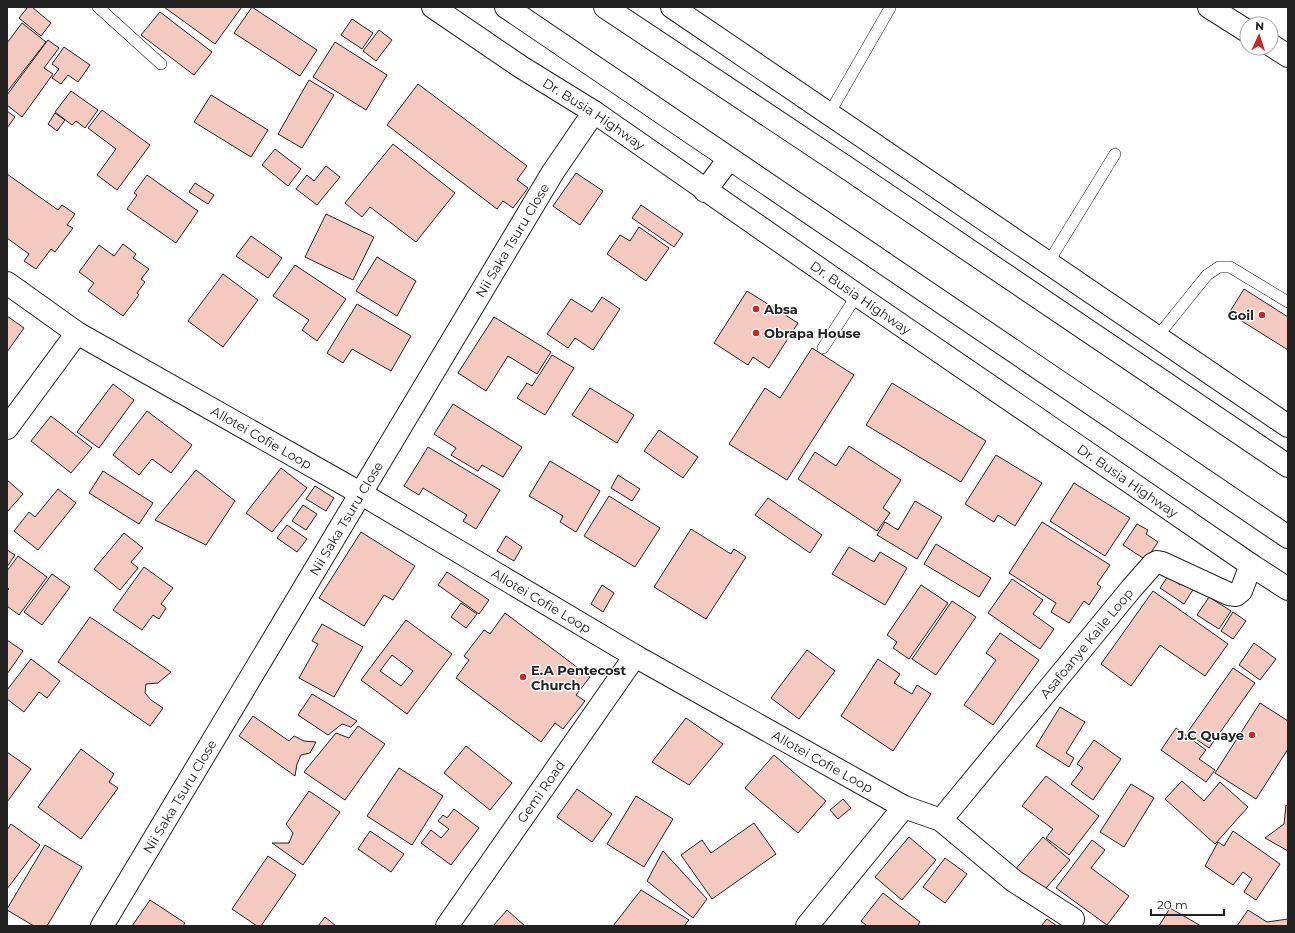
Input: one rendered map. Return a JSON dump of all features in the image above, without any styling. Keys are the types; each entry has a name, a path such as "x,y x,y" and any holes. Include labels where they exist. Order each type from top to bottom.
{"main road":[{"name":"Dr. Busia Highway","path":"433,7 521,67 594,112 705,191 1288,589"},
{"path":"506,7 1288,537"},
{"path":"605,7 847,168 1288,466"},
{"path":"672,7 1288,426"},
{"path":"1209,7 1239,25"},
{"path":"1279,50 1288,56"},
{"name":"Nii Saka Tsuru Close","path":"102,926 552,172 594,112"},
{"path":"705,191 729,159"},
{"name":"Allotei Cofie Loop","path":"7,283 77,333 360,493 635,656 904,807 941,820 1014,881 1073,919"},
{"path":"7,428 77,333"},
{"name":"Asafoanye Kaile Loop","path":"941,820 1131,588 1153,564 1157,562 1162,563 1229,594 1236,595 1241,591 1251,565"},
{"name":"Gemi Road","path":"447,926 635,656"},
{"path":"807,926 904,807"}],"lane":[{"path":"98,7 160,64"},
{"path":"829,114 890,8"},
{"path":"1048,263 1115,154"},
{"path":"1157,337 1207,275 1219,267 1230,267 1288,302"},
{"path":"823,348 857,295"}],"building":[{"path":"28,7 32,7 51,23 41,36 19,18"},
{"path":"164,7 241,7 241,8 215,44"},
{"path":"252,7 317,50 300,76 234,33"},
{"path":"160,12 212,52 194,75 141,35"},
{"path":"352,19 373,33 362,49 341,35"},
{"path":"22,23 46,42 7,92 7,43"},
{"path":"379,30 392,40 376,61 363,51"},
{"path":"48,40 59,48 44,68 53,74 22,117 7,105 7,95"},
{"path":"335,42 387,75 366,110 313,77"},
{"path":"64,47 90,65 78,82 68,75 61,84 52,78 59,69 52,64"},
{"path":"309,80 334,95 302,148 278,134"},
{"path":"418,84 527,166 517,180 528,188 513,208 503,201 497,209 387,125"},
{"path":"71,91 98,110 85,128 76,121 72,125 55,112"},
{"path":"211,95 268,130 251,157 194,122"},
{"path":"102,110 150,145 117,190 97,175 116,149 88,128"},
{"path":"7,111 15,117 7,128"},
{"path":"55,113 65,120 57,131 48,124"},
{"path":"393,144 455,193 416,242 370,207 362,217 345,203"},
{"path":"275,149 301,169 288,186 262,165"},
{"path":"326,166 340,177 317,205 296,189 307,175 314,181"},
{"path":"576,173 603,191 580,225 553,206"},
{"path":"7,174 58,210 62,205 75,214 67,225 73,228 55,252 51,249 36,269 24,261 29,254 7,238"},
{"path":"147,175 198,211 176,243 127,209 137,195 134,193"},
{"path":"195,183 214,195 208,204 189,192"},
{"path":"641,205 683,234 674,247 632,218"},
{"path":"326,214 374,237 353,280 305,257"},
{"path":"639,227 669,248 646,281 607,254 620,235 630,241"},
{"path":"251,236 282,258 268,278 236,256"},
{"path":"123,244 136,254 133,258 149,269 141,279 145,282 137,293 139,295 123,316 88,291 94,283 79,272 99,245 114,256"},
{"path":"377,257 416,281 397,316 356,291"},
{"path":"295,265 346,299 317,341 302,330 309,320 273,296"},
{"path":"223,274 258,300 223,347 188,321"},
{"path":"1244,289 1288,317 1288,350 1229,313"},
{"name":"Obrapa House","path":"747,291 798,323 769,368 753,357 748,365 714,343"},
{"path":"602,297 620,309 593,350 575,338 568,348 547,334 571,299 592,312"},
{"path":"357,304 411,336 391,371 352,349 343,363 327,353"},
{"path":"7,316 24,328 7,352"},
{"path":"494,317 551,352 537,374 508,356 486,391 458,373"},
{"path":"812,348 854,375 787,480 729,444 765,388 780,398"},
{"path":"552,355 574,368 545,415 517,398 527,383 532,386"},
{"path":"892,383 986,441 961,482 866,425"},
{"path":"113,384 134,400 99,448 77,432"},
{"path":"590,388 634,415 617,443 572,415"},
{"path":"453,404 522,447 503,477 482,465 478,471 451,455 456,448 434,434"},
{"path":"147,411 192,445 171,473 152,459 139,475 113,455"},
{"path":"51,416 92,448 71,473 31,441"},
{"path":"659,430 698,457 683,478 644,451"},
{"path":"849,446 901,480 883,508 890,513 877,531 798,479 815,452 836,466"},
{"path":"428,447 500,490 476,529 463,521 467,515 423,488 419,495 404,486"},
{"path":"996,455 1042,483 1015,526 998,515 994,522 965,504"},
{"path":"550,461 600,491 576,532 560,522 563,516 529,496"},
{"path":"281,468 307,488 272,532 246,513"},
{"path":"196,470 235,501 206,545 155,520"},
{"path":"103,471 153,503 139,524 89,493"},
{"path":"618,475 640,489 632,501 611,488"},
{"path":"7,480 23,494 7,512"},
{"path":"1074,483 1130,518 1105,556 1050,521"},
{"path":"315,486 334,498 326,511 306,499"},
{"path":"58,489 76,503 38,550 14,531 29,512 35,517"},
{"path":"609,496 660,528 635,567 584,536"},
{"path":"768,498 822,535 810,553 755,515"},
{"path":"915,501 942,517 917,559 877,535 885,522 898,530"},
{"path":"303,505 317,514 306,530 292,521"},
{"path":"1042,522 1110,565 1097,584 1101,587 1089,605 1084,601 1069,623 1051,612 1056,603 1009,573"},
{"path":"1137,524 1148,530 1146,534 1158,542 1146,560 1123,545"},
{"path":"287,525 307,539 297,552 277,538"},
{"path":"691,529 731,554 734,549 746,557 706,619 654,587"},
{"path":"361,532 415,566 393,600 384,595 364,626 319,598"},
{"path":"124,533 143,548 131,562 138,568 120,590 94,569"},
{"path":"506,536 522,547 514,561 497,551"},
{"path":"936,544 991,578 979,597 924,564"},
{"path":"849,547 874,562 880,552 907,568 885,605 832,574"},
{"path":"7,550 15,555 7,567"},
{"path":"18,556 47,577 19,615 7,606 7,591 9,589 7,587 7,571"},
{"path":"144,567 173,588 161,604 166,608 159,619 153,615 142,630 113,610"},
{"path":"447,572 489,600 479,614 438,585"},
{"path":"52,574 70,587 42,625 24,612"},
{"path":"1168,576 1180,585 1183,581 1194,588 1184,604 1160,588"},
{"path":"1012,579 1043,600 1033,614 1054,629 1040,649 988,613"},
{"path":"602,585 614,593 603,612 591,604"},
{"path":"921,585 948,603 909,659 893,648 897,642 887,635"},
{"path":"1153,591 1228,644 1205,676 1160,645 1131,686 1101,664"},
{"path":"1209,597 1231,611 1219,629 1197,615"},
{"path":"952,601 976,617 936,675 912,659"},
{"path":"461,603 477,614 466,628 451,617"},
{"path":"1233,612 1246,621 1233,639 1221,631"},
{"name":"E.A Pentecost Church","path":"505,613 590,677 576,695 585,701 563,729 555,723 541,742 456,678 469,660 464,656 484,630 490,634"},
{"path":"90,617 171,672 158,683 146,684 145,693 151,700 163,708 150,726 58,662"},
{"path":"406,620 452,654 407,714 361,680","holes":["392,655 413,671 401,686 380,671"]},
{"path":"322,624 363,647 334,697 299,678 318,644 312,641"},
{"path":"1000,633 1039,660 993,725 964,705 996,660 986,653"},
{"path":"7,640 23,651 7,674"},
{"path":"1254,643 1276,659 1260,680 1239,665"},
{"path":"807,650 835,671 799,719 771,698"},
{"path":"31,659 60,681 47,698 39,692 24,712 7,699 7,690"},
{"path":"878,659 900,674 894,683 912,694 917,685 931,694 893,751 841,716"},
{"path":"1233,668 1255,683 1209,748 1187,733"},
{"path":"312,694 357,721 351,727 342,724 328,735 298,715"},
{"path":"1260,703 1288,721 1288,749 1256,799 1215,773"},
{"path":"1060,707 1085,722 1066,753 1074,758 1069,767 1036,746"},
{"path":"253,716 289,741 294,736 304,741 316,742 310,753 301,755 297,764 295,776 239,736"},
{"path":"686,718 723,744 689,785 652,762"},
{"path":"358,726 385,744 345,800 304,772 336,733 349,738"},
{"path":"1176,728 1206,750 1199,759 1215,770 1206,782 1161,750"},
{"path":"1094,740 1121,759 1093,800 1071,784 1083,768 1077,764"},
{"path":"466,746 512,783 490,810 444,773"},
{"path":"81,749 114,774 109,782 118,788 81,839 38,807"},
{"path":"7,752 31,769 7,802"},
{"path":"774,755 826,801 798,833 745,788"},
{"path":"399,768 443,796 412,845 367,816"},
{"path":"1046,776 1099,816 1069,855 1046,838 1053,829 1022,806"},
{"path":"1182,781 1204,801 1220,782 1248,807 1215,844 1165,799"},
{"path":"1131,784 1154,798 1124,847 1100,832"},
{"path":"577,789 612,814 592,842 557,817"},
{"path":"309,791 340,812 303,865 272,843 289,843 293,833 286,824"},
{"path":"636,796 673,819 644,867 607,844"},
{"path":"843,799 851,808 838,819 830,810"},
{"path":"1286,805 1288,807 1288,851 1265,838 1284,824"},
{"path":"454,809 479,828 451,865 421,843 431,830 441,838 449,829 438,821 443,815 447,818"},
{"path":"754,823 776,854 712,899 681,855 702,840 711,853"},
{"path":"11,824 40,845 7,889 7,830"},
{"path":"370,831 404,854 391,872 358,849"},
{"path":"1233,831 1280,864 1256,900 1244,892 1252,879 1243,872 1233,885 1205,866 1218,842 1224,846"},
{"path":"909,837 936,860 902,900 875,877"},
{"path":"1043,837 1070,860 1041,894 1014,871"},
{"path":"1092,840 1105,850 1091,868 1129,896 1107,925 1056,888"},
{"path":"45,845 82,867 47,926 34,926 7,909"},
{"path":"663,851 707,899 693,918 647,881"},
{"path":"268,856 296,875 261,926 257,926 232,909"},
{"path":"945,858 967,874 945,903 923,887"},
{"path":"641,890 689,920 684,926 613,926"},
{"path":"883,893 920,922 917,926 867,926 861,921"},
{"path":"150,900 185,923 183,926 132,926"},
{"path":"1170,908 1201,926 1159,926"},
{"path":"507,910 525,926 493,926"},
{"path":"1248,910 1267,922 1288,919 1288,926 1237,926"},
{"path":"325,917 336,926 318,926"},
{"path":"1047,919 1057,926 1041,926"}],"place":[{"name":"Absa","path":"756,309"},
{"name":"Goil","path":"1262,315"},
{"name":"Obrapa House","path":"756,333"},
{"name":"E.A Pentecost Church","path":"523,677"},
{"name":"J.C Quaye","path":"1252,735"}]}
